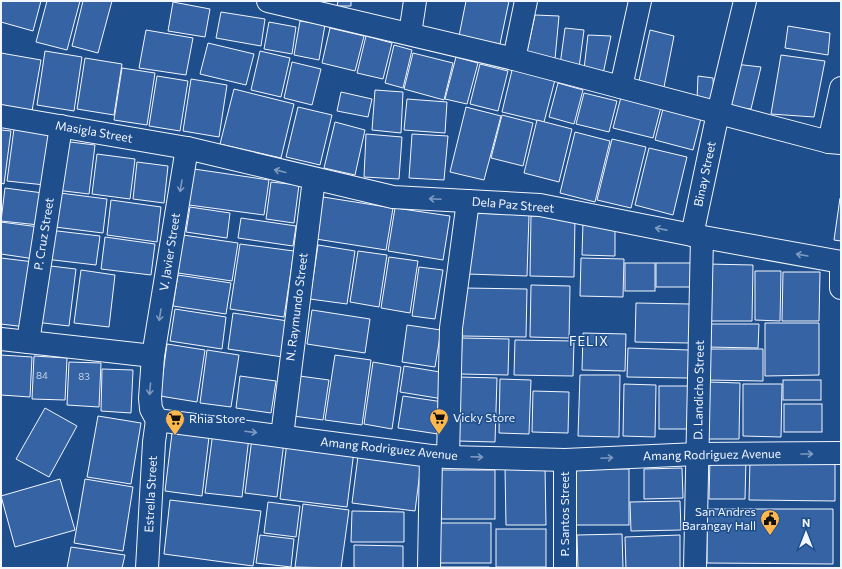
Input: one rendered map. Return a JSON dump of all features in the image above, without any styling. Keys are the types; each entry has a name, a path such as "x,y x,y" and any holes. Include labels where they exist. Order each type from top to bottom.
{"street":[{"path":"268,1 310,6 410,34 514,59 718,113 835,142 841,88"},
{"path":"410,34 415,1"},
{"path":"514,59 526,1"},
{"path":"621,87 640,1"},
{"name":"Binay Street","path":"697,236 718,113 745,1"},
{"name":"Masigla Street","path":"1,116 187,148"},
{"name":"P. Cruz Street","path":"28,342 61,126"},
{"name":"Dela Paz Street","path":"187,148 393,197 540,204 697,236 841,262"},
{"name":"V. Javier Street","path":"153,356 187,148"},
{"name":"N. Raymundo Street","path":"282,436 314,179"},
{"path":"429,568 451,328 468,201"},
{"name":"D. Landicho Street","path":"695,568 697,454 697,236"},
{"path":"841,262 841,288"},
{"path":"1,339 153,356 150,398 151,409 157,420"},
{"name":"Amang Rodriguez Avenue","path":"157,420 440,456 566,460 697,454 841,454"},
{"name":"Estrella Street","path":"148,568 154,442 157,420"},
{"name":"P. Santos Street","path":"565,568 566,460"}],"building":[{"path":"1,1 41,1 33,31 1,22"},
{"path":"47,1 80,1 67,50 36,42"},
{"path":"83,1 112,1 98,53 72,46"},
{"path":"338,1 351,1 351,6 337,6"},
{"path":"466,1 509,1 500,44 459,36"},
{"path":"173,2 210,9 205,37 168,31"},
{"path":"221,12 265,19 261,46 216,38"},
{"path":"535,15 559,16 555,59 527,52"},
{"path":"300,21 325,25 319,60 294,55"},
{"path":"269,22 296,27 292,54 264,49"},
{"path":"788,26 830,33 828,55 785,48"},
{"path":"330,28 364,36 355,71 322,63"},
{"path":"565,28 584,30 579,68 560,65"},
{"path":"146,30 193,38 186,75 139,68"},
{"path":"650,30 674,36 664,87 639,81"},
{"path":"588,35 611,36 603,74 584,69"},
{"path":"366,36 392,43 383,79 357,73"},
{"path":"208,43 254,54 246,85 200,74"},
{"path":"394,45 412,50 403,88 385,83"},
{"path":"45,51 82,57 74,111 37,105"},
{"path":"260,51 290,58 281,97 251,90"},
{"path":"1,53 41,60 32,111 1,106"},
{"path":"413,53 453,63 444,100 404,89"},
{"path":"781,55 825,61 814,117 771,114"},
{"path":"456,57 478,63 467,104 445,99"},
{"path":"85,58 122,64 114,115 77,109"},
{"path":"292,62 321,69 312,105 284,98"},
{"path":"480,64 508,71 498,111 470,104"},
{"path":"735,64 761,67 751,109 724,106"},
{"path":"513,66 556,76 544,122 502,112"},
{"path":"122,68 155,73 147,125 114,120"},
{"path":"157,76 188,81 180,131 149,126"},
{"path":"698,76 713,78 714,101 697,100"},
{"path":"191,79 227,85 219,137 183,131"},
{"path":"558,83 583,90 574,124 549,117"},
{"path":"234,89 294,104 281,158 220,144"},
{"path":"375,90 403,92 401,133 372,130"},
{"path":"341,92 372,99 368,117 337,111"},
{"path":"584,93 617,101 609,132 576,124"},
{"path":"621,97 661,107 653,138 613,128"},
{"path":"407,99 447,102 445,133 404,130"},
{"path":"664,105 702,114 693,150 655,140"},
{"path":"298,107 332,115 320,165 286,157"},
{"path":"466,107 501,116 484,180 450,172"},
{"path":"502,115 533,123 523,166 491,158"},
{"path":"537,120 572,129 559,182 524,173"},
{"path":"335,122 365,130 355,175 324,168"},
{"path":"14,129 51,134 45,185 7,181"},
{"path":"1,130 11,131 4,184 1,183"},
{"path":"575,132 610,141 595,202 560,193"},
{"path":"366,134 402,137 399,179 364,177"},
{"path":"412,134 448,136 444,180 409,178"},
{"path":"612,139 646,147 631,208 597,200"},
{"path":"62,141 95,145 89,194 56,190"},
{"path":"649,148 687,157 673,215 635,205"},
{"path":"97,154 135,159 130,199 92,194"},
{"path":"137,162 168,166 164,203 133,199"},
{"path":"194,169 269,180 264,215 189,205"},
{"path":"271,182 299,185 294,223 266,219"},
{"path":"5,188 43,193 39,225 1,221"},
{"path":"52,192 107,199 103,233 47,226"},
{"path":"323,197 393,208 386,250 316,239"},
{"path":"841,198 841,241 834,240"},
{"path":"111,200 161,207 157,242 107,235"},
{"path":"190,207 230,213 227,238 186,232"},
{"path":"395,208 450,216 443,260 388,251"},
{"path":"469,213 529,215 527,276 467,274"},
{"path":"531,216 575,217 574,277 530,276"},
{"path":"241,218 296,226 293,246 238,238"},
{"path":"1,222 39,227 35,259 1,254"},
{"path":"583,222 615,223 615,256 582,255"},
{"path":"49,230 100,236 96,265 45,259"},
{"path":"183,235 238,243 232,281 178,273"},
{"path":"105,237 155,244 151,275 101,269"},
{"path":"240,244 294,251 284,317 230,309"},
{"path":"318,245 355,251 347,304 310,299"},
{"path":"358,251 387,255 379,307 350,302"},
{"path":"389,257 418,261 410,313 381,308"},
{"path":"1,258 34,262 26,327 1,324"},
{"path":"581,258 624,259 623,297 580,296"},
{"path":"625,263 655,263 655,291 625,291"},
{"path":"656,263 695,263 695,287 656,287"},
{"path":"707,264 753,265 752,321 706,321"},
{"path":"42,265 76,269 69,326 35,322"},
{"path":"419,267 443,270 435,319 412,316"},
{"path":"81,270 115,275 109,327 74,323"},
{"path":"755,271 781,271 780,321 755,320"},
{"path":"783,272 820,272 819,321 782,321"},
{"path":"178,275 231,283 226,314 173,306"},
{"path":"531,285 570,286 569,338 530,337"},
{"path":"464,288 527,289 526,337 462,336"},
{"path":"636,303 690,304 689,343 635,342"},
{"path":"175,309 226,317 222,349 170,341"},
{"path":"312,310 370,319 365,353 307,344"},
{"path":"233,313 288,321 283,357 228,349"},
{"path":"765,323 819,323 819,375 765,376"},
{"path":"707,324 759,324 758,348 707,347"},
{"path":"407,325 441,330 435,367 402,362"},
{"path":"583,333 626,334 625,371 582,370"},
{"path":"462,338 509,339 508,375 461,374"},
{"path":"515,340 574,341 573,376 514,375"},
{"path":"167,344 205,350 197,402 160,396"},
{"path":"628,348 689,350 688,378 627,377"},
{"path":"707,349 763,349 763,381 707,380"},
{"path":"207,350 239,355 231,407 200,403"},
{"path":"1,355 32,357 30,397 1,395"},
{"path":"335,355 371,360 362,425 325,420"},
{"path":"34,356 67,358 65,400 32,399"},
{"path":"69,362 101,363 99,407 67,405"},
{"path":"373,362 401,367 392,429 364,424"},
{"path":"404,366 446,373 443,399 400,392"},
{"path":"102,369 133,370 131,413 101,411"},
{"path":"292,375 329,380 323,420 286,415"},
{"path":"580,375 620,375 619,437 578,436"},
{"path":"240,376 276,381 271,413 236,408"},
{"path":"459,377 497,378 495,442 458,441"},
{"path":"500,379 531,380 529,434 499,433"},
{"path":"783,380 821,380 821,400 783,400"},
{"path":"708,382 740,383 739,439 708,439"},
{"path":"624,384 656,385 655,437 623,436"},
{"path":"743,384 782,384 781,437 743,436"},
{"path":"659,386 690,386 690,429 659,429"},
{"path":"533,391 569,392 568,433 532,432"},
{"path":"403,396 443,402 438,434 398,428"},
{"path":"784,404 822,404 822,432 784,432"},
{"path":"45,408 77,426 49,477 16,459"},
{"path":"98,416 141,423 131,484 87,477"},
{"path":"213,432 249,437 242,497 205,493"},
{"path":"172,433 209,437 202,496 165,491"},
{"path":"252,438 284,442 277,497 245,493"},
{"path":"287,442 354,451 347,507 280,499"},
{"path":"358,456 421,464 415,511 352,503"},
{"path":"710,458 746,458 745,499 709,499"},
{"path":"750,460 835,460 835,501 749,500"},
{"path":"505,468 545,468 546,525 506,525"},
{"path":"682,468 683,498 644,499 644,469"},
{"path":"575,469 629,469 629,525 575,525"},
{"path":"441,470 495,470 495,519 441,519"},
{"path":"60,479 75,530 15,547 1,496"},
{"path":"85,479 133,487 123,551 74,543"},
{"path":"170,500 261,511 253,566 164,554"},
{"path":"680,501 681,530 631,531 630,502"},
{"path":"268,502 300,506 296,537 264,533"},
{"path":"303,504 349,510 341,568 295,567"},
{"name":"San Andres Barangay Hall","path":"707,509 833,509 833,564 707,563"},
{"path":"352,511 404,512 404,542 351,542"},
{"path":"437,523 491,523 491,563 437,563"},
{"path":"496,529 546,529 546,567 496,567"},
{"path":"622,534 623,568 578,568 577,535"},
{"path":"260,535 294,539 291,567 256,563"},
{"path":"680,535 680,568 626,568 625,537"},
{"path":"354,545 403,546 403,568 354,568"},
{"path":"71,547 125,555 122,568 67,568"},
{"path":"489,567 489,568 436,568"}],"place":[{"name":"Vicky Store","path":"439,435"},
{"name":"Rhia Store","path":"175,436"},
{"name":"San Andres Barangay Hall","path":"770,536"}],"district":[{"name":"FELIX","path":"589,341"}]}
